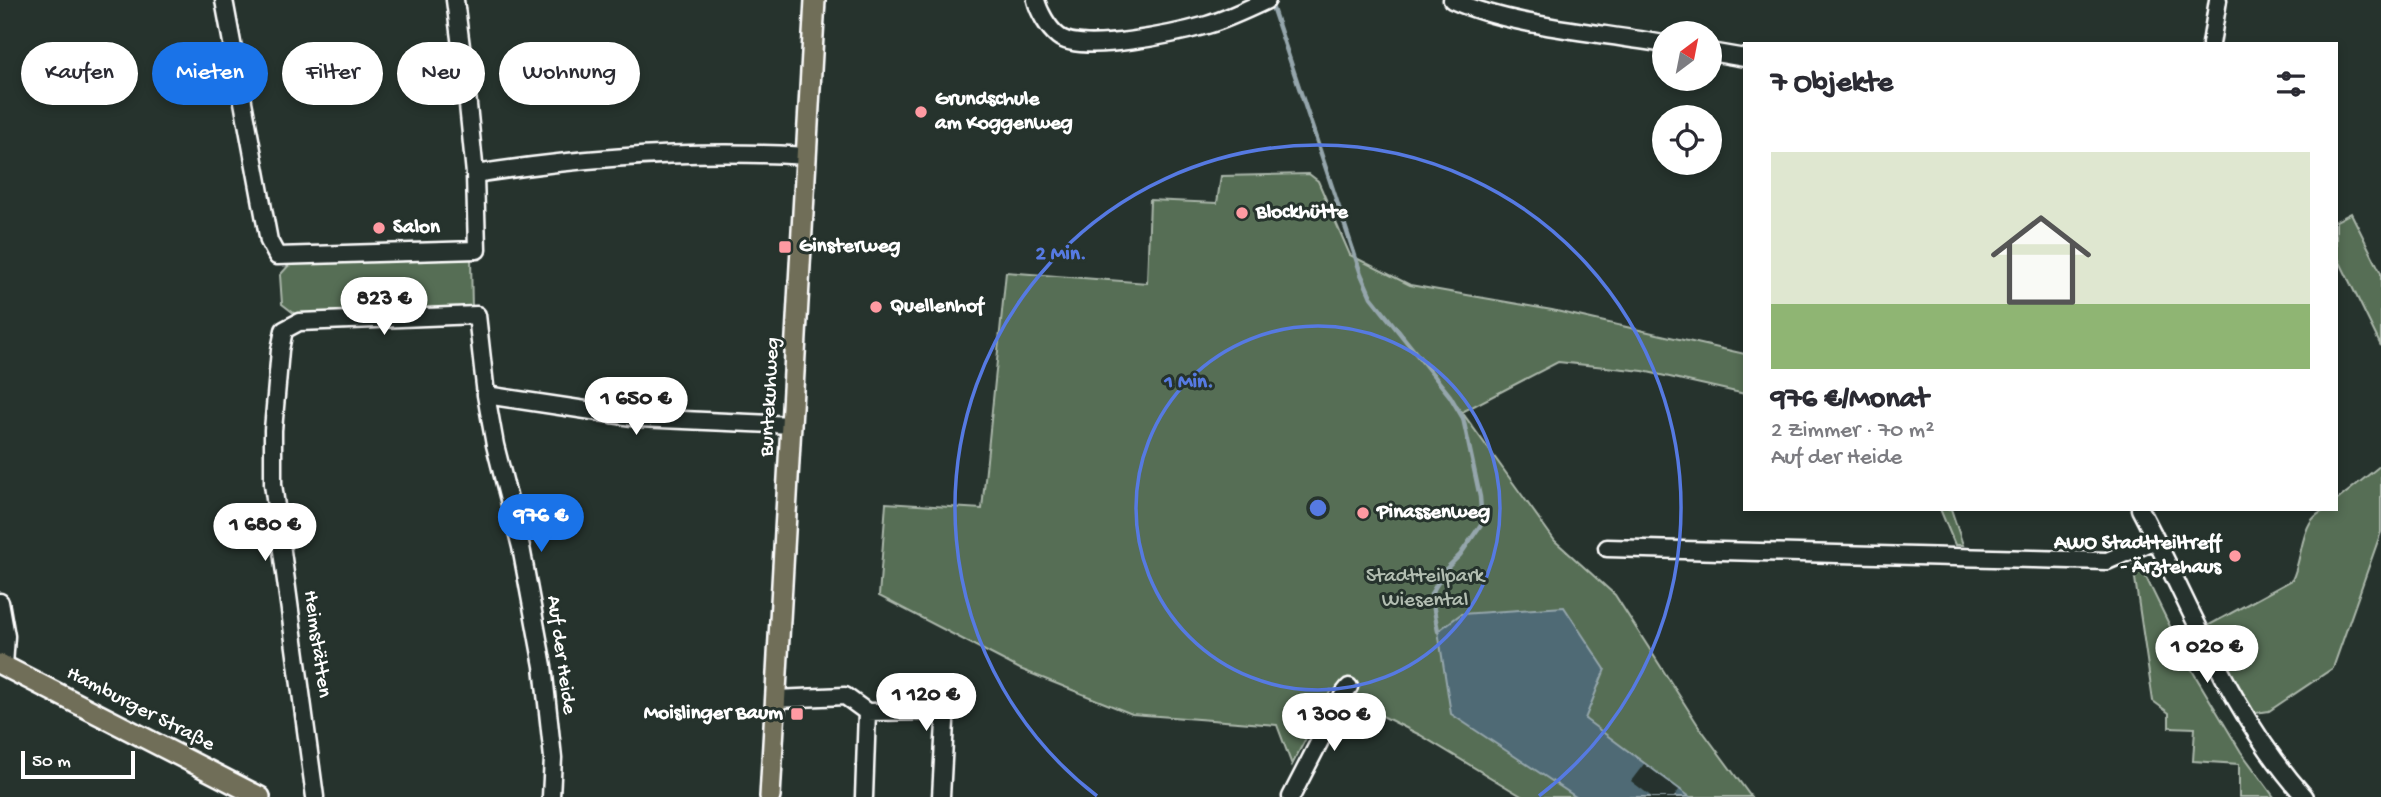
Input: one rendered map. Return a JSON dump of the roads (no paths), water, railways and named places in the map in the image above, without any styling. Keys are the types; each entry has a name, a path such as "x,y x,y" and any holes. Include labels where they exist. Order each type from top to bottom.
{"main road":[{"name":"Buntekuhweg","path":"770,797 816,0"},
{"name":"Hamburger Straße","path":"2,665 260,797"}],"street":[{"path":"224,0 269,241 277,256 477,250 475,174 455,0"},
{"path":"1036,0 1039,12 1059,37 1077,43 1132,42 1198,27 1267,0"},
{"path":"1452,0 1505,17 1652,42"},
{"path":"2211,42 2218,0"},
{"path":"1722,54 1743,58"},
{"path":"475,174 547,163 695,153 807,156"},
{"name":"Heimstätten","path":"315,797 272,484 272,430 279,350 284,330 299,323 477,315"},
{"name":"Auf der Heide","path":"477,315 495,445 521,547 542,666 553,758 551,797"},
{"path":"486,395 639,418 792,425"},
{"path":"2141,511 2244,715 2277,765 2305,797"},
{"path":"1607,548 2107,561 2156,540"},
{"path":"0,602 6,636 2,665"},
{"path":"1291,797 1349,687"},
{"path":"776,699 845,696 867,712 940,713 946,722 941,797"},
{"path":"864,797 867,712"}],"water":[{"path":"1564,607 1605,669 1585,719 1690,797 1576,797 1451,714 1438,631 1461,614"}],"waterway":[{"path":"1271,3 1371,297 1450,396 1463,418 1480,497 1482,523 1460,555 1446,569 1431,594 1438,631"}],"place":[{"name":"Grundschule am Koggenweg","path":"921,112"},
{"name":"Blockhütte","path":"1242,213"},
{"name":"Salon","path":"379,228"},
{"name":"Ginsterweg","path":"785,247"},
{"name":"Quellenhof","path":"876,307"},
{"name":"Pinassenweg","path":"1363,513"},
{"name":"AWO Stadtteiltreff - Ärztehaus","path":"2235,556"},
{"name":"Moislinger Baum","path":"797,714"}],"park label":[{"name":"Stadtteilpark Wiesental","path":"1425,589"}]}
